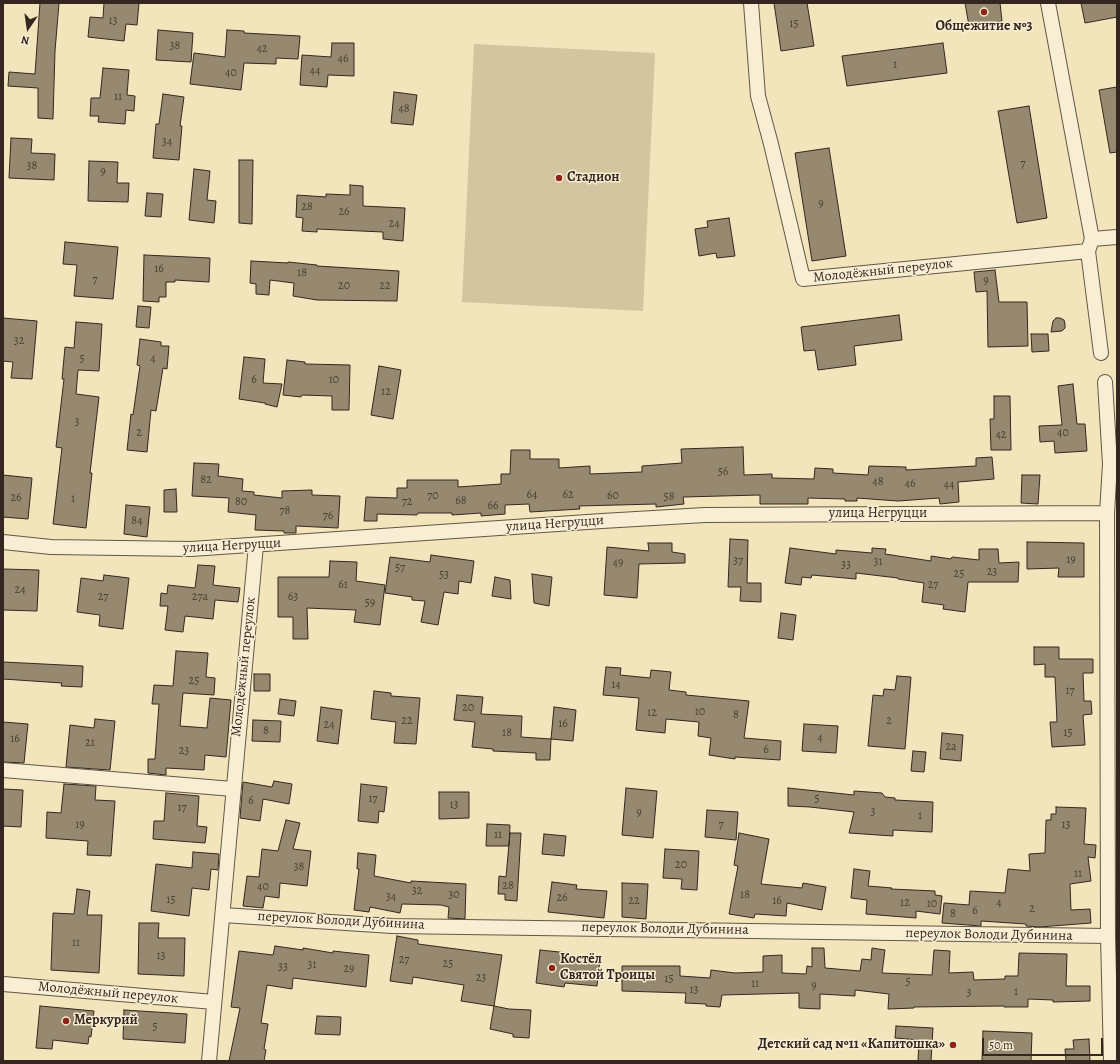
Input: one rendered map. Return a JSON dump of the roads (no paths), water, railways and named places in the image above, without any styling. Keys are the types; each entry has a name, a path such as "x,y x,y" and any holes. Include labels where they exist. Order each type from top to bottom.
{"street":[{"name":"Молодёжный переулок","path":"751,3 758,96 772,144 802,279 1090,245 1117,237"},
{"path":"1048,3 1090,245 1101,353"},
{"path":"1105,382 1110,464 1107,513 1108,936 1111,1061"},
{"name":"улица Негруцци","path":"3,542 51,547 191,550 705,515 1107,513"},
{"name":"Молодёжный переулок","path":"208,1061 223,915 233,789 256,545"},
{"path":"3,770 233,789"},
{"name":"переулок Володи Дубинина","path":"223,915 392,926 1108,936"},
{"name":"Молодёжный переулок","path":"3,984 214,1002"}],"place":[{"name":"Общежитие №3","path":"984,12"},
{"name":"Стадион","path":"559,178"},
{"name":"Костёл Святой Троицы","path":"552,968"},
{"name":"Меркурий","path":"66,1021"},
{"name":"Детский сад №11 «Капитошка»","path":"953,1045"}]}
